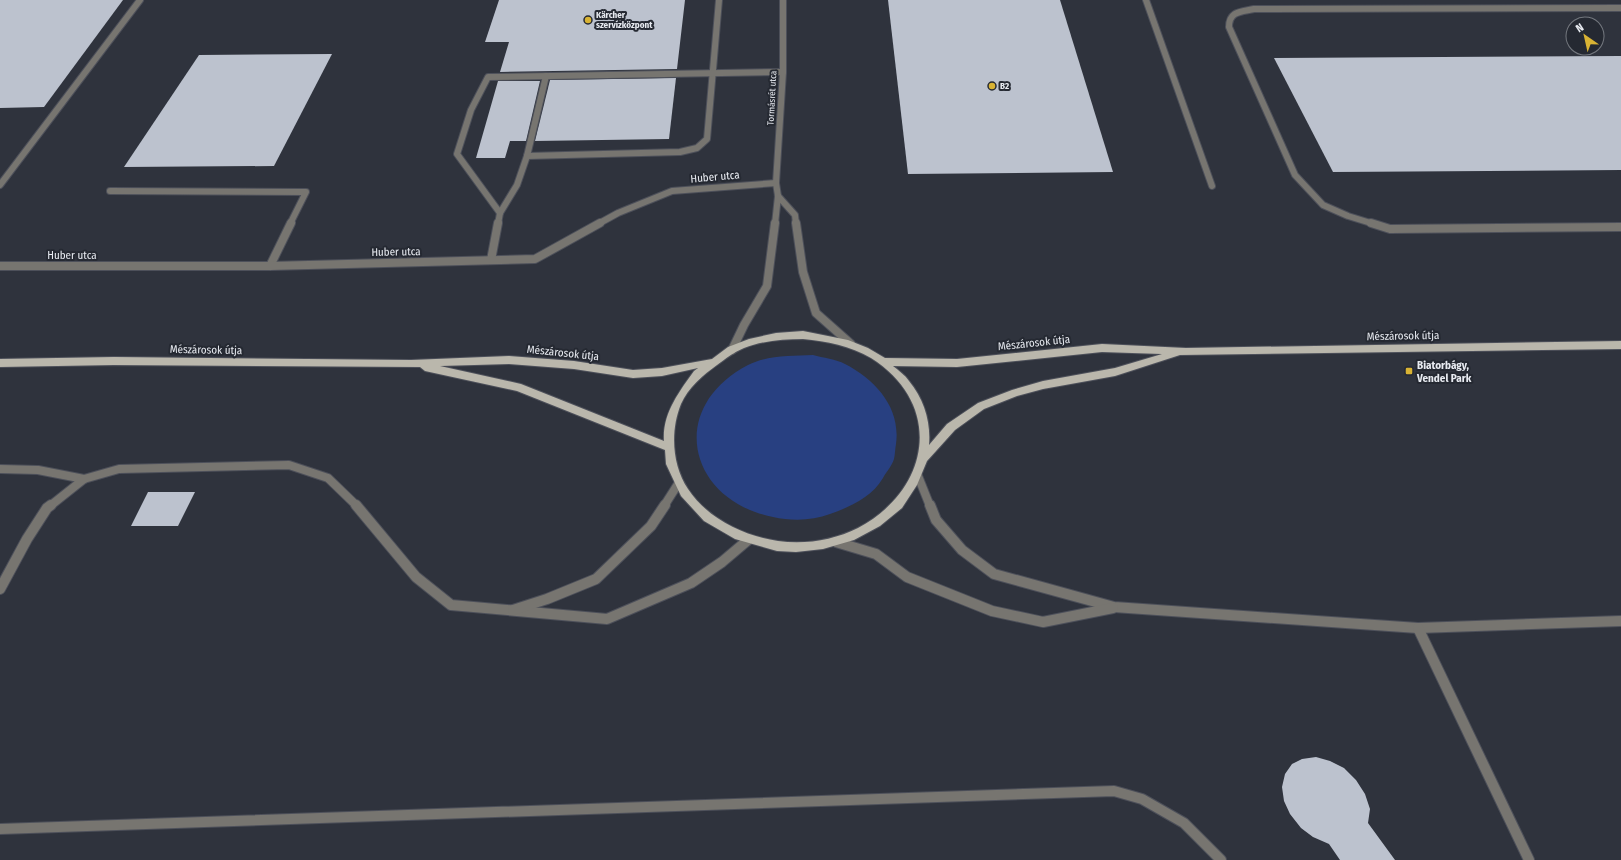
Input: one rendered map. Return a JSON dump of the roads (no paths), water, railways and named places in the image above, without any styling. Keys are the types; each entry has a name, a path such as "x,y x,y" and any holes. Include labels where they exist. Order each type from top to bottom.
{"main road":[{"name":"Mészárosok útja","path":"803,335 828,337 851,344 869,352 885,362 905,382 919,405 925,430 924,458 918,476 905,498 887,517 863,532 836,542 807,547 777,546 748,540 726,530 706,518 690,502 678,484 671,466 668,447 670,423 678,400 693,380 712,362 732,350 755,341 785,336 803,335"},
{"name":"Mészárosok útja","path":"885,362 957,363 1102,348 1186,352 1621,345"},
{"name":"Mészárosok útja","path":"924,458 951,427 981,406 1015,393 1043,385 1115,372 1186,352"},
{"name":"Mészárosok útja","path":"0,363 114,361 411,364 508,360 574,365 633,374 662,372 712,362"},
{"name":"Mészárosok útja","path":"411,364 518,387 668,447"}],"street":[{"path":"0,185 140,0"},
{"path":"527,156 680,152 697,148 707,139 719,0"},
{"name":"Tormásrét utca","path":"732,350 744,324 767,286 778,196 776,183 783,72 783,0"},
{"path":"1146,0 1212,186"},
{"path":"1621,8 1254,9 1234,14 1229,20 1229,27 1296,175 1323,205 1348,216 1390,229 1621,227"},
{"path":"500,213 457,154 471,110 488,77 783,72"},
{"path":"491,260 500,213 517,186 527,156 546,76"},
{"name":"Huber utca","path":"0,266 270,266 535,260 618,213 672,191 776,183"},
{"path":"110,191 306,192 270,266"},
{"path":"778,196 795,215 803,272 816,313 851,344"},
{"path":"0,589 27,539 47,508 84,479 119,469 289,465 328,478 355,503 416,577 452,605 607,620 691,584 722,562 748,540"},
{"path":"0,469 38,470 84,479"},
{"path":"918,476 936,520 962,550 994,574 1114,607 1418,628 1621,621"},
{"path":"508,611 547,599 596,579 651,526 678,484"},
{"path":"836,542 876,554 907,577 992,611 1043,622 1090,614 1114,607"},
{"path":"1418,628 1528,860"},
{"path":"0,829 1114,791 1142,799 1184,823 1221,860"}],"place":[{"name":"Kärcher szervízközpont","path":"588,20"},
{"name":"B2","path":"992,86"},
{"name":"Biatorbágy, Vendel Park","path":"1409,371"}]}
